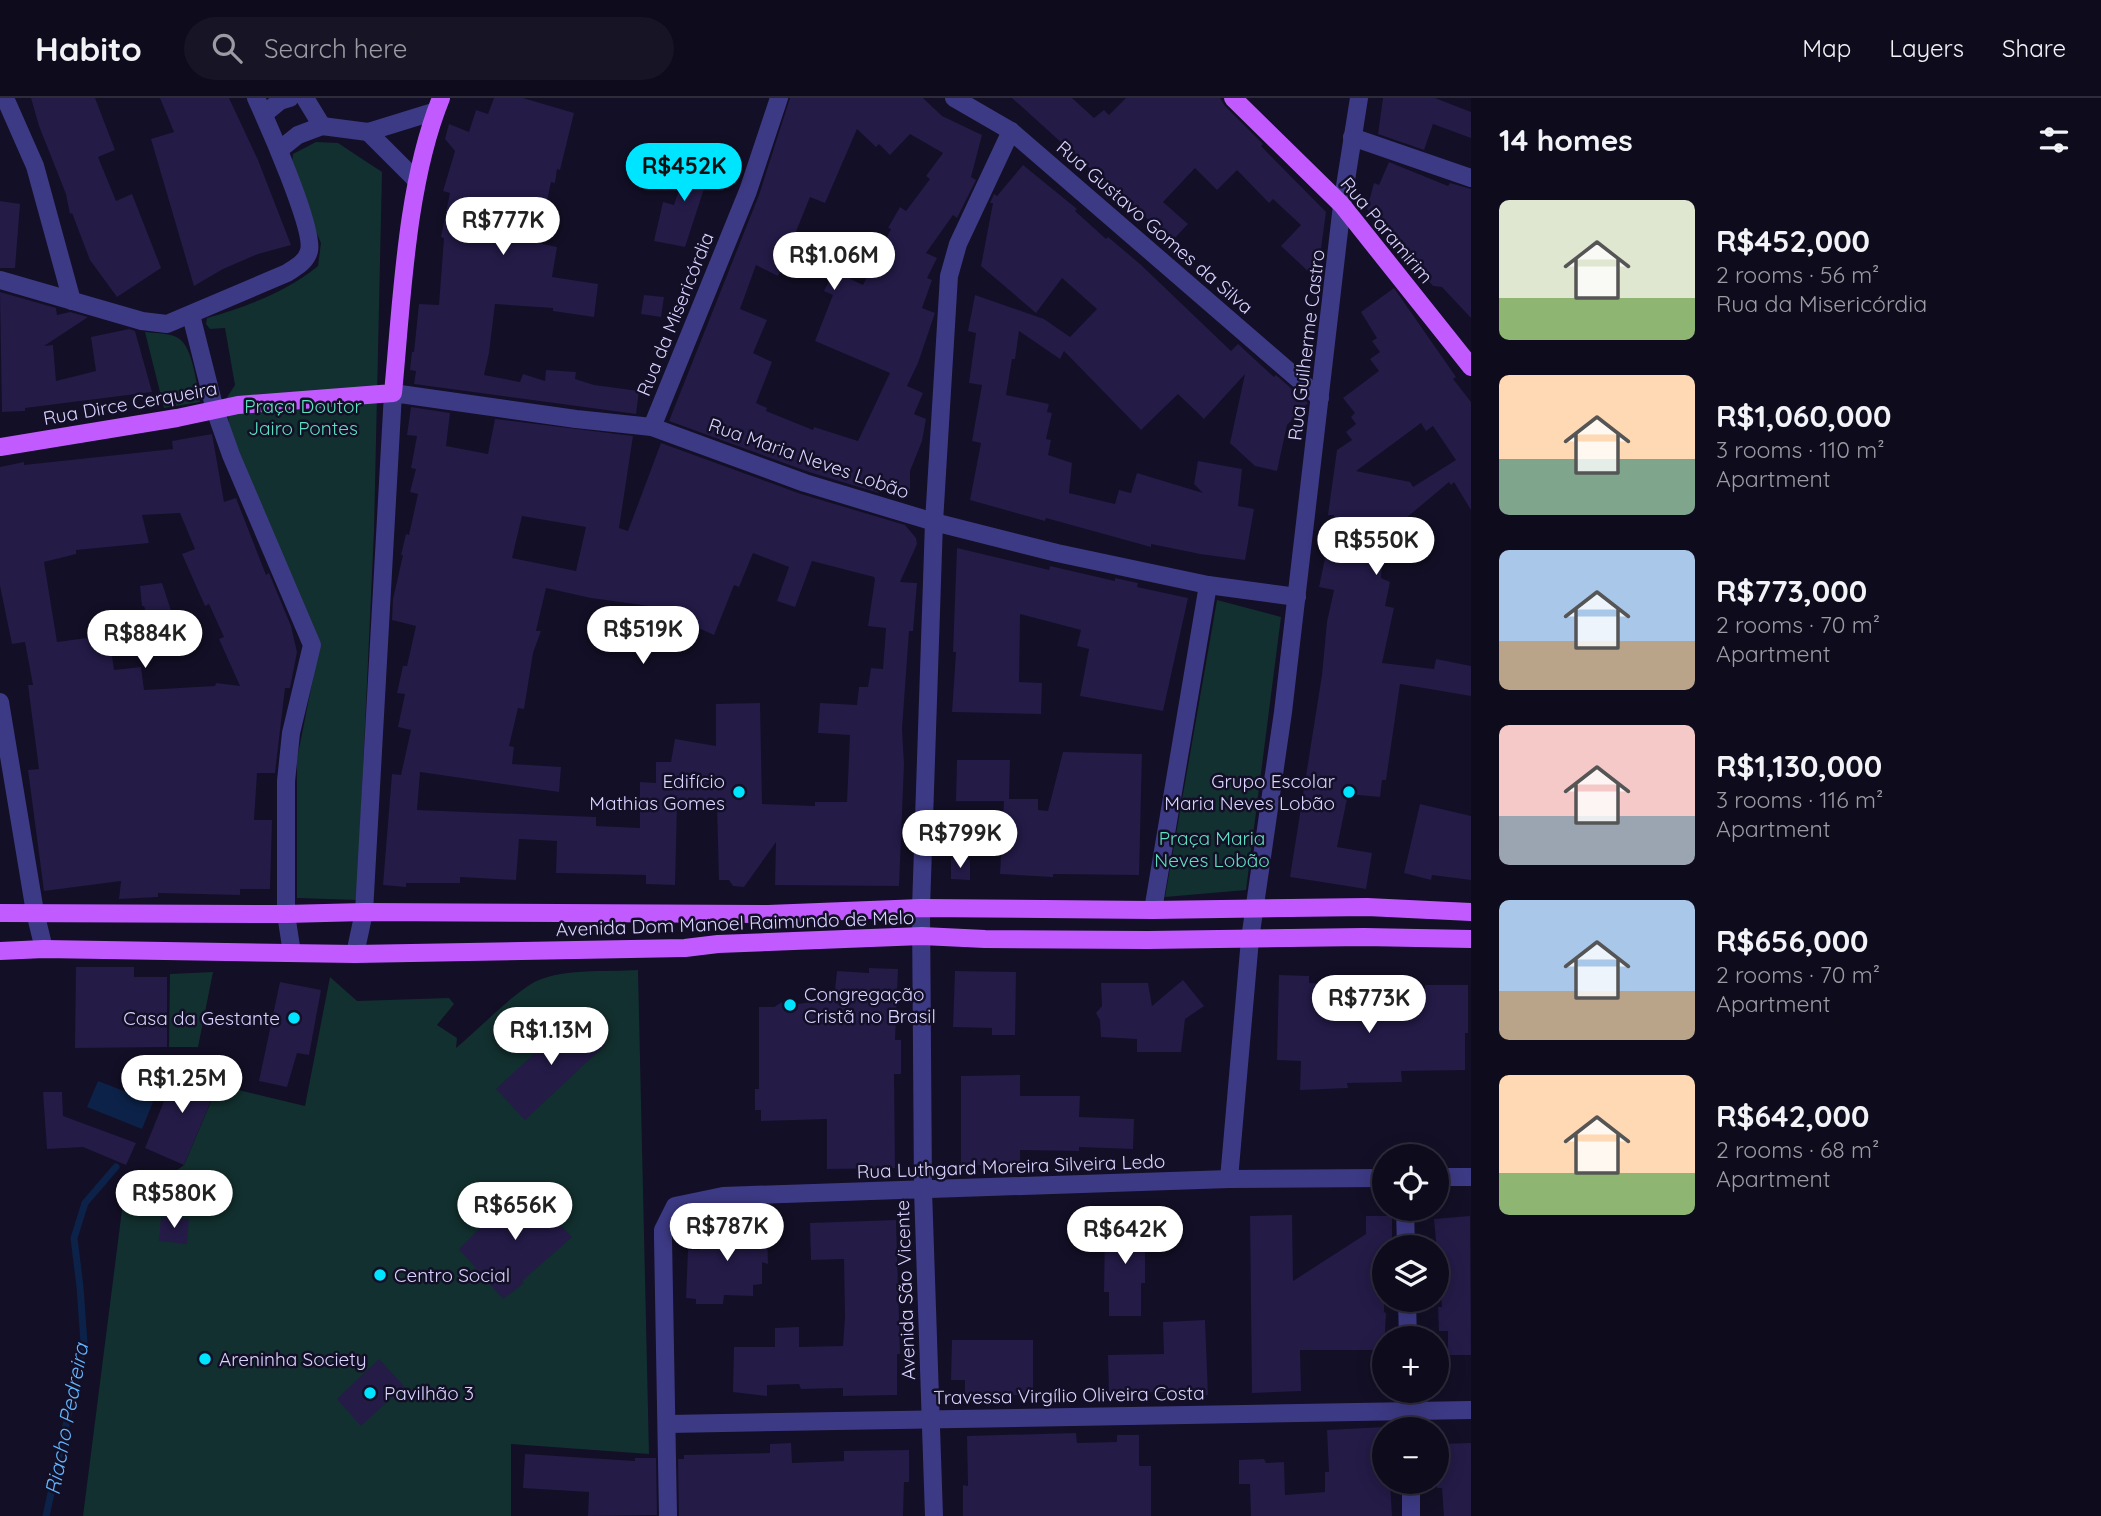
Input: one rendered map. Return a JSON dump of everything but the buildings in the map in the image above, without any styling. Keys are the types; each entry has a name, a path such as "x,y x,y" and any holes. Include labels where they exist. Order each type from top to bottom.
{"main road":[{"name":"Rua Paramirim","path":"1233,98 1342,205 1471,367"},
{"path":"393,393 404,275 417,181 438,104"},
{"name":"Rua Dirce Cerqueira","path":"0,447 238,405 393,393"},
{"name":"Avenida Dom Manoel Raimundo de Melo","path":"0,913 768,914 921,908 1153,910 1367,907 1471,912"},
{"name":"Avenida Dom Manoel Raimundo de Melo","path":"0,951 44,949 355,954 685,948 718,944 922,936 985,939 1471,939"}],"street":[{"path":"5,98 35,166 72,301"},
{"path":"0,280 142,321 167,324 287,273 306,259 310,245 279,150 260,106 290,98"},
{"path":"305,98 322,126"},
{"name":"Rua da Misericórdia","path":"652,427 747,191 779,98"},
{"name":"Rua Gustavo Gomes da Silva","path":"954,98 1010,131 1320,398"},
{"name":"Rua Guilherme Castro","path":"1297,597 1342,205 1359,98"},
{"path":"279,150 298,135 322,126 368,132 438,104"},
{"name":"Avenida São Vicente","path":"934,1516 923,1190 921,908 934,522 949,276 958,244 1010,131"},
{"path":"368,132 417,181"},
{"path":"1352,137 1471,178"},
{"path":"191,315 215,410 231,455 312,645 291,733 286,781 286,914 292,953"},
{"path":"355,954 364,912 393,393"},
{"name":"Rua Maria Neves Lobão","path":"393,393 652,427 805,483 934,522 1057,553 1208,585"},
{"path":"1153,910 1208,585 1297,597 1250,939 1229,1179"},
{"path":"0,702 35,912 44,949"},
{"path":"1449,1177 1471,1177"},
{"name":"Rua Luthgard Moreira Silveira Ledo","path":"668,1424 663,1230 676,1206 723,1196 1229,1179 1372,1178"},
{"name":"Travessa Virgílio Oliveira Costa","path":"1432,1417 1471,1410"},
{"name":"Travessa Virgílio Oliveira Costa","path":"668,1424 930,1418 1372,1421"},
{"path":"668,1424 668,1516"},
{"path":"1410,1494 1411,1516"}],"green space":[{"name":"Praça Doutor Jairo Pontes","path":"316,142 338,143 382,172 374,531 357,900 297,898 297,759 320,643 230,432 226,399 235,385 225,328 210,329 206,324 207,318 265,298 293,284 318,266 321,243 291,175 293,154"},
{"name":"Praça Doutor Jairo Pontes","path":"145,332 171,335 183,342 194,367 200,402 164,408"},
{"name":"Praça Maria Neves Lobão","path":"1217,600 1281,617 1246,890 1165,897"},
{"name":"Centro Social","path":"638,970 649,1454 511,1444 511,1516 83,1516 122,1210 143,1173 162,1181 184,1165 218,1085 305,1106 330,977 357,1001 449,998 454,1004 437,1025 457,1038 456,1048 512,998 542,979 568,973"},
{"path":"213,972 198,1047 169,1047 170,974"}],"water":[{"path":"667,145 683,149 674,182 658,177"},
{"path":"98,1081 153,1102 142,1129 87,1107"}],"waterway":[{"name":"Riacho Pedreira","path":"46,1516 84,1343 74,1238 85,1203 116,1167"}],"place":[{"name":"Edifício Mathias Gomes","path":"739,792"},
{"name":"Grupo Escolar Maria Neves Lobão","path":"1349,792"},
{"name":"Congregação Cristã no Brasil","path":"790,1005"},
{"name":"Casa da Gestante","path":"294,1018"},
{"name":"Centro Social","path":"380,1275"},
{"name":"Areninha Society","path":"205,1359"},
{"name":"Pavilhão 3","path":"370,1393"}]}
